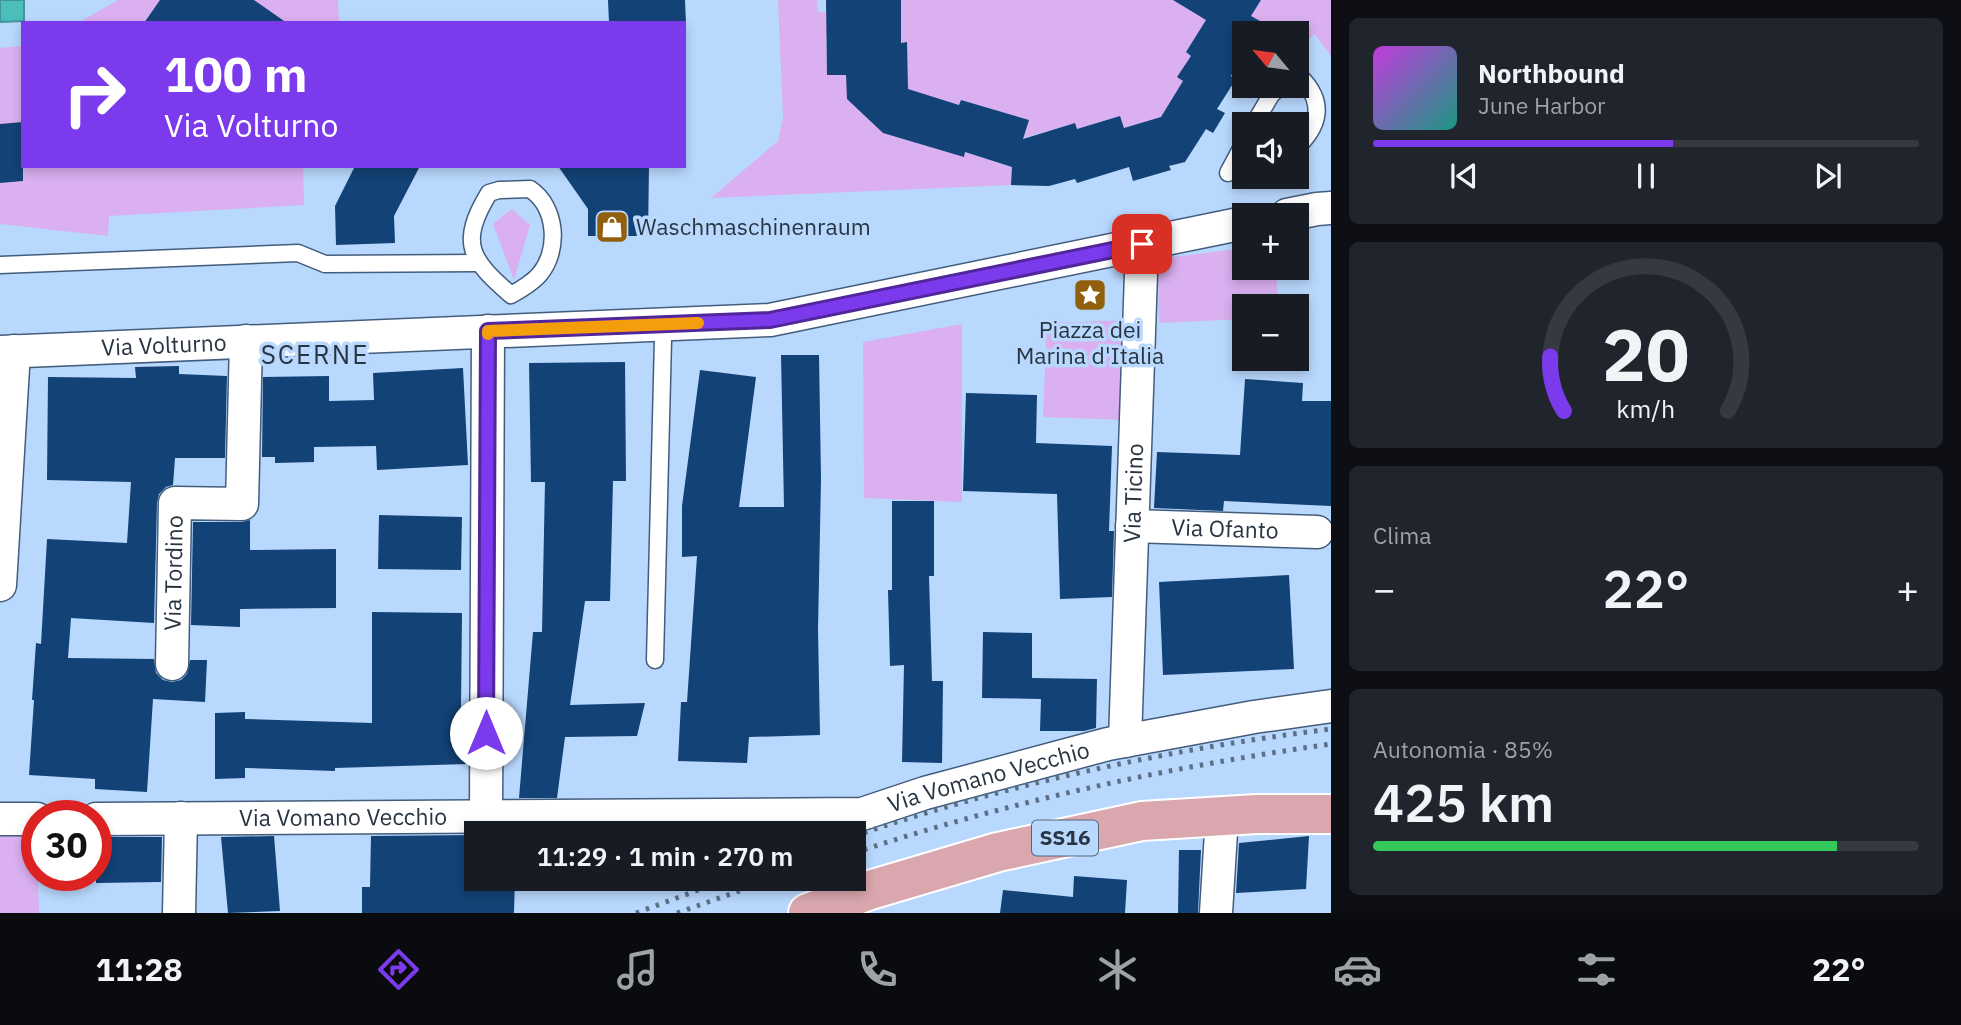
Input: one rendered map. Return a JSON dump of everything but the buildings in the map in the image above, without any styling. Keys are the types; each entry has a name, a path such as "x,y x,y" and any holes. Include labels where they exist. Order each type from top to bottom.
{"main road":[{"name":"SS16","path":"808,913 870,890 998,852 1142,821 1331,814"}],"street":[{"path":"1309,211 1331,208"},
{"name":"Via Volturno","path":"7,351 345,339 507,316 770,320 1232,225"},
{"name":"Via Ticino","path":"1125,741 1142,244"},
{"path":"486,816 507,316"},
{"name":"Via Tordino","path":"172,664 175,503 242,504 246,341"},
{"path":"0,585 7,351"},
{"name":"Via Ofanto","path":"1132,526 1317,532"},
{"name":"Via Vomano Vecchio","path":"112,819 862,814 925,793 1125,741 1331,706"},
{"path":"1216,913 1222,816"},
{"path":"180,913 181,818"},
{"path":"0,820 21,819"}],"lane":[{"path":"1309,87 1317,106 1314,125 1309,131"},
{"path":"530,189 539,195 546,205 551,221 553,239 548,259 539,276 507,316 478,263 474,256 472,239 476,218 489,193 530,189"},
{"path":"0,265 298,253 326,264 478,263"},
{"path":"655,660 663,339"}],"shaded area":[{"path":"0,0 24,0 24,21 0,22"},
{"path":"118,0 338,0 339,21 81,21"},
{"path":"778,0 817,0 818,12 849,11 849,35 826,36 827,75 846,75 851,102 883,133 964,156 965,152 1012,167 1011,185 711,198 778,141 783,118"},
{"path":"901,0 1198,0 1206,20 1186,52 1191,56 1178,77 1183,81 1167,158 1155,119 1124,128 1120,116 1077,129 1075,123 1023,138 1028,120 961,100 959,105 940,99 928,138 908,94 907,43 901,43"},
{"path":"1261,0 1331,0 1331,56 1315,34 1309,39 1309,21 1259,21 1251,16"},
{"path":"21,46 21,168 303,168 304,205 109,216 108,236 0,224 0,48"},
{"path":"512,209 530,225 514,280 493,224"},
{"path":"1232,250 1232,280 1277,280 1277,294 1232,294 1232,320 1159,323 1158,259"},
{"path":"1132,320 1125,420 1043,417 1047,323"},
{"path":"962,324 962,502 864,498 863,342"},
{"path":"0,822 21,829 21,891 38,891 39,913 0,913"}],"railway":[{"path":"866,832 971,800 1090,770 1210,747 1331,729"},
{"path":"866,849 972,817 1090,788 1210,763 1331,744"},
{"path":"636,913 696,891"},
{"path":"677,913 739,891"}],"slow traffic":[{"path":"488,334 488,331 698,323"}],"place":[{"name":"Waschmaschinenraum","path":"612,227"},
{"name":"Piazza dei Marina d'Italia","path":"1090,295"}],"district":[{"name":"SCERNE","path":"315,355"}],"route":[{"path":"486,733 488,331 770,320 1142,244"}]}
